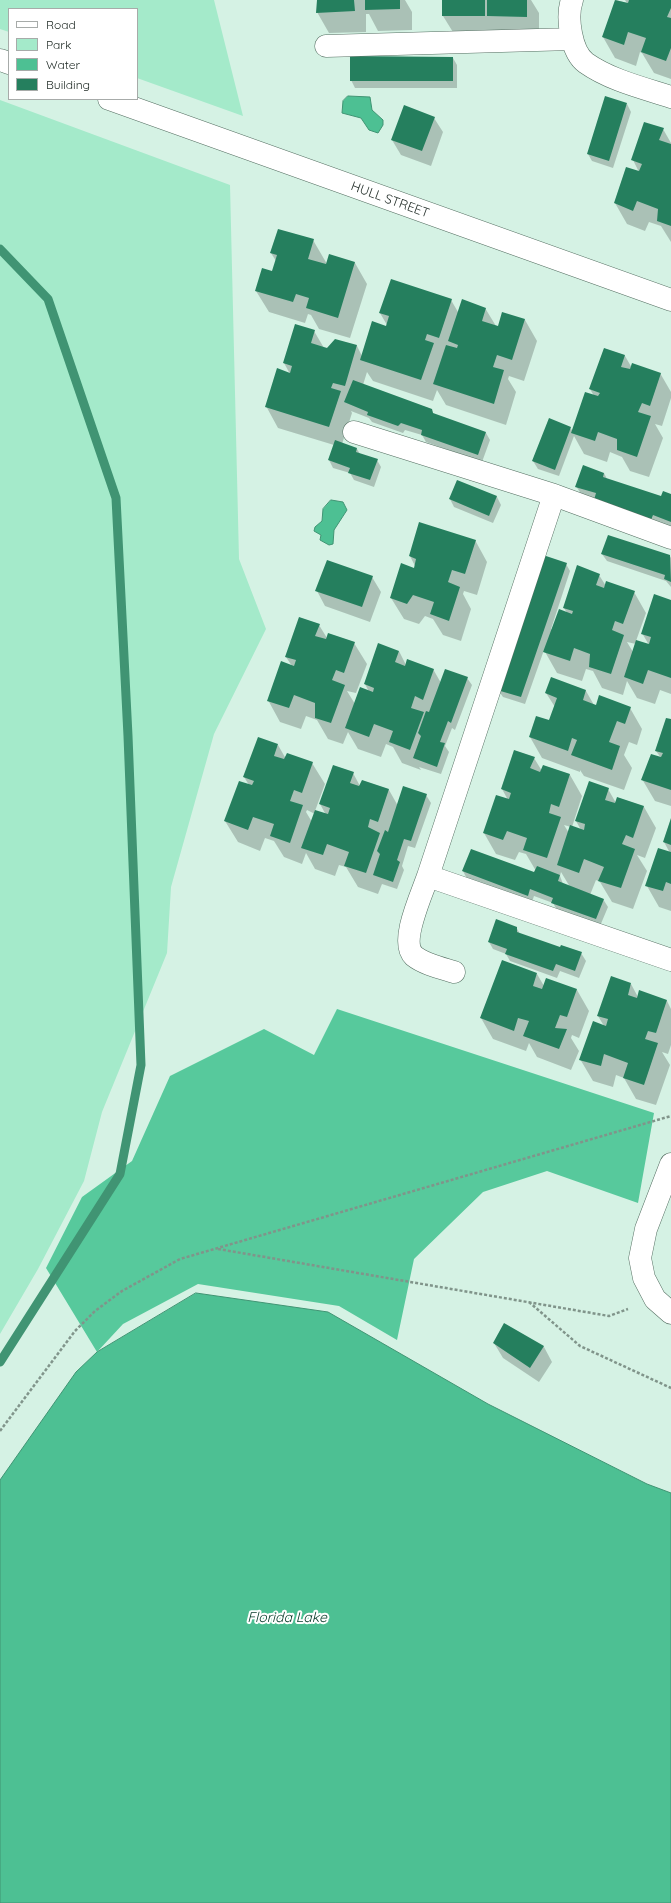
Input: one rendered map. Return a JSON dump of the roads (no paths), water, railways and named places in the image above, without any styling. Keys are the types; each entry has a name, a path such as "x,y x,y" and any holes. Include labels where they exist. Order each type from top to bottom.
{"street":[{"path":"572,0 569,25 572,39 584,62 629,83 671,97"},
{"path":"326,46 572,39"},
{"name":"HULL STREET","path":"112,100 671,300"},
{"path":"354,432 554,495 671,538"},
{"path":"454,972 418,959 412,954 408,942 409,931 554,495"},
{"path":"428,876 671,960"},
{"path":"663,1306 644,1278 640,1258 646,1229 671,1164"}],"water":[{"path":"348,96 370,97 372,110 383,120 383,125 378,133 369,130 361,118 342,113 343,101"},
{"path":"331,500 343,502 347,510 334,530 333,544 329,545 320,540 321,535 314,531 315,527 322,521 323,509"},
{"name":"Florida Lake","path":"196,1293 328,1312 488,1404 647,1484 671,1493 671,1903 0,1903 0,1480 76,1372 97,1352"}],"waterway":[{"path":"0,249 48,299 116,498 128,736 141,1065 120,1174 0,1362"}]}
